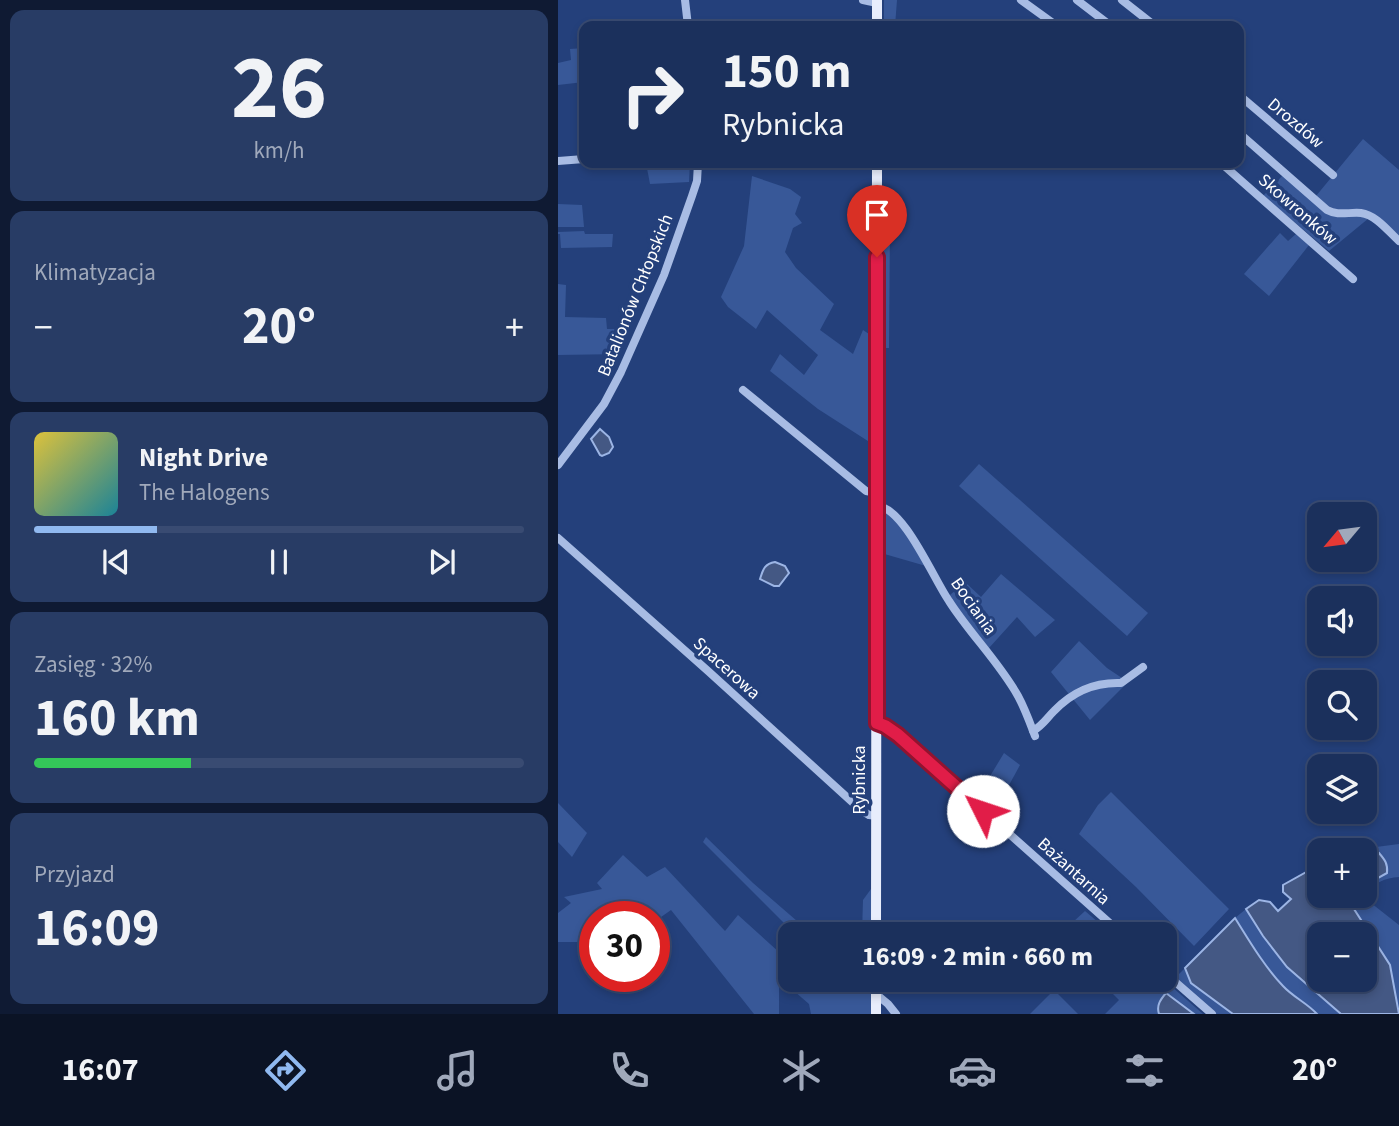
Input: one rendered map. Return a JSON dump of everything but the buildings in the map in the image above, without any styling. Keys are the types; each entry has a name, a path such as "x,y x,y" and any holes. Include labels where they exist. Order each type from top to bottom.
{"main road":[{"path":"877,1 877,21"},
{"name":"Rybnicka","path":"876,922 877,168"},
{"path":"876,994 876,1014"}],"street":[{"path":"685,0 687,21"},
{"path":"863,0 877,1"},
{"path":"1021,0 1050,21"},
{"path":"1077,0 1104,21"},
{"path":"1122,0 1149,21"},
{"name":"Drozdów","path":"1244,99 1333,175"},
{"name":"Skowronków","path":"1244,137 1327,210 1332,213 1359,213 1373,217 1399,241"},
{"path":"558,161 579,159"},
{"name":"Batalionów Chłopskich","path":"558,465 604,404 621,372 664,275 695,188 697,168"},
{"name":"Skowronków","path":"1227,168 1353,279"},
{"path":"743,390 866,491 877,493"},
{"name":"Bociania","path":"877,506 885,506 892,511 919,548 948,601 1019,698 1034,734 1053,712 1080,692 1093,685 1121,683 1143,667"},
{"name":"Spacerowa","path":"558,538 861,810 877,816"},
{"name":"Bażantarnia","path":"877,723 898,735 1108,922"},
{"path":"1177,983 1212,1014"},
{"path":"876,994 896,1014"}],"shaded area":[{"path":"884,0 897,0 895,21 884,21"},
{"path":"579,48 579,83 558,85 558,63 571,60 570,49"},
{"path":"1363,139 1399,170 1399,243 1369,218 1329,251 1263,196 1283,175 1316,196"},
{"path":"647,168 690,168 689,182 650,184"},
{"path":"752,176 790,189 801,197 795,214 802,223 793,228 785,252 796,268 834,304 820,330 853,354 863,330 872,336 871,443 818,409 770,371 780,354 804,375 818,355 767,310 756,329 728,307 721,297 744,246"},
{"path":"558,204 582,205 584,227 558,227"},
{"path":"882,218 890,220 889,348 881,348"},
{"path":"584,231 585,234 613,234 612,247 561,248 558,232"},
{"path":"1280,233 1288,241 1296,234 1309,245 1269,296 1244,274"},
{"path":"558,284 566,285 565,317 606,318 607,329 629,329 621,354 558,355"},
{"path":"600,429 609,437 613,447 609,453 602,456 591,439"},
{"path":"979,464 1148,613 1127,636 959,486"},
{"path":"882,509 901,526 926,566 881,553"},
{"path":"775,562 785,566 789,573 779,586 760,579 766,566"},
{"path":"1001,574 1055,620 1035,637 1017,617 989,648 951,600 950,595 965,582 981,597"},
{"path":"1079,641 1107,668 1128,682 1090,720 1051,672"},
{"path":"1004,753 1020,765 993,814 975,801"},
{"path":"1111,792 1229,909 1194,946 1177,929 1177,922 1170,922 1079,834 1098,805"},
{"path":"558,803 587,833 572,857 558,842"},
{"path":"706,837 798,922 783,922 703,842"},
{"path":"1399,844 1399,877 1377,884 1377,879 1387,873 1377,859 1377,847"},
{"path":"1377,854 1386,862 1387,873 1377,878"},
{"path":"623,855 647,877 665,867 725,931 738,915 778,951 779,1014 754,1014 670,911 670,901 579,901 579,942 558,942 558,913 571,903 564,897 602,889 597,883"},
{"path":"1307,872 1307,908 1353,908 1362,922 1307,922 1307,984 1287,967 1246,909 1259,900 1270,902 1278,911 1291,899 1283,892 1283,885"},
{"path":"871,889 871,922 862,922 863,900"},
{"path":"1353,908 1377,908 1399,925 1399,1014 1390,965 1377,945 1377,922 1362,922"},
{"path":"1246,909 1287,967 1307,984 1307,992 1316,992 1341,1014 1317,1014 1283,986 1263,962 1235,918"},
{"path":"1085,911 1098,922 1073,922"},
{"path":"1235,918 1276,978 1317,1014 1233,1014 1191,983 1185,968"},
{"path":"1377,945 1390,965 1399,1014 1341,1014 1316,992 1377,992"},
{"path":"1185,968 1191,983 1233,1014 1216,1014 1177,980 1177,976"},
{"path":"1177,991 1203,1014 1194,1014 1166,993 1158,1010 1159,1014 1105,1014 1119,1000 1111,992"},
{"path":"795,992 872,992 872,1014 811,1014 809,1004"},
{"path":"1052,992 1056,992 1078,1014 1030,1014"},
{"path":"1166,993 1194,1014 1159,1014 1159,1005"}],"route":[{"path":"877,257 877,723 898,735 983,811"}]}
